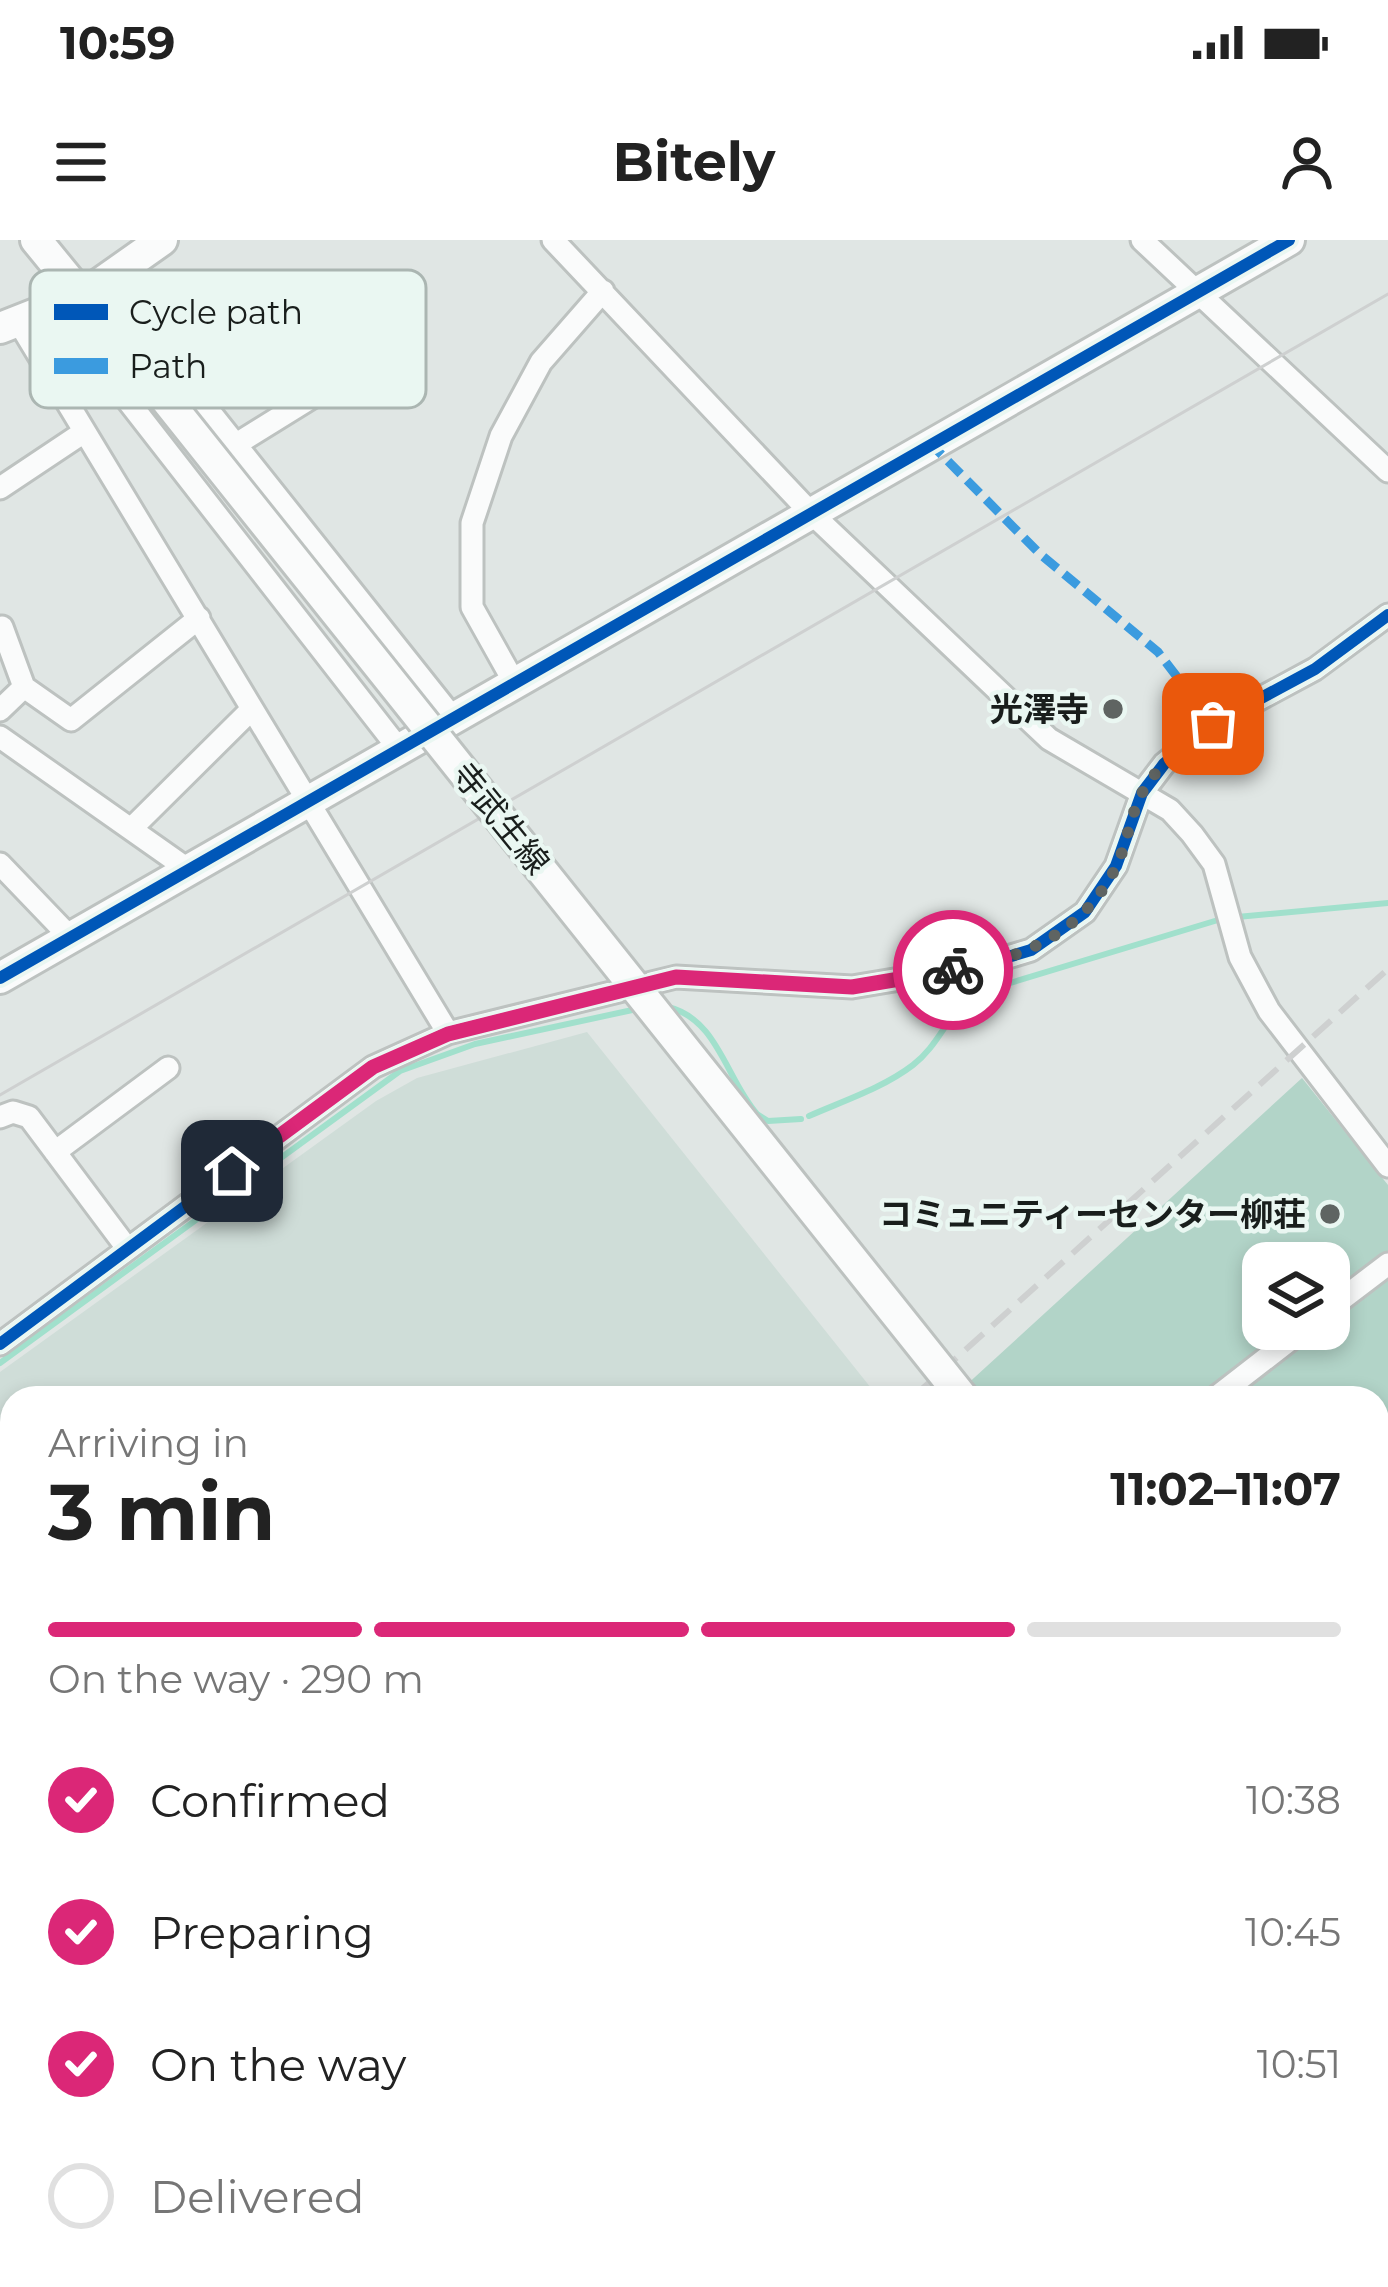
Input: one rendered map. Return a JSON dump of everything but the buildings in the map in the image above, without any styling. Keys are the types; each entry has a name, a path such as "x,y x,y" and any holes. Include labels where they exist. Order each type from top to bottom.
{"street":[{"name":"寺武生線","path":"36,240 62,270"},
{"path":"111,270 162,240"},
{"path":"553,240 809,511 1048,739 1170,810 1214,864 1240,957 1269,1010 1388,1166"},
{"path":"1142,240 1388,471"},
{"path":"0,978 1289,240"},
{"path":"514,682 472,607 472,524 501,436 541,362 603,291"},
{"path":"9,324 30,354"},
{"path":"68,408 448,1034"},
{"path":"133,408 399,749"},
{"name":"寺武生線","path":"173,408 953,1386"},
{"path":"207,408 453,718"},
{"path":"236,445 295,408"},
{"path":"0,488 85,432"},
{"path":"0,1344 373,1067 448,1034 676,977 852,987 978,966 1031,950 1085,912 1116,866 1142,793 1192,739 1315,669 1388,615"},
{"path":"2,627 24,687 71,720 199,618"},
{"path":"0,710 24,687"},
{"path":"132,828 251,710"},
{"path":"0,737 185,868"},
{"path":"0,864 69,936"},
{"path":"55,1152 168,1068"},
{"path":"0,1117 13,1112 29,1117 127,1248"},
{"path":"1350,1294 1388,1264"},
{"path":"1230,1386 1277,1350"}],"shaded area":[{"path":"587,1032 869,1386 0,1386 0,1372 376,1101 417,1078"}],"green space":[{"path":"1302,1078 1388,1185 1388,1386 965,1386"}],"waterway":[{"path":"1237,917 1388,903"},
{"path":"997,987 1218,920"},
{"path":"809,1116 913,1065 962,1006 984,990"},
{"path":"668,1007 685,1014 710,1037 757,1114 768,1121 801,1119"},
{"path":"0,1363 400,1071 475,1044 637,1009"}],"tram line":[{"path":"0,1095 1388,294"}],"railway":[{"path":"925,1386 1388,969"}],"marked path":[{"path":"929,442 1040,554 1158,652 1213,724"}],"cycle path":[{"path":"0,978 1289,240"},
{"path":"0,1344 373,1067 448,1033 676,977 852,987 978,966 1031,950 1085,912 1116,866 1142,793 1164,764 1213,724 1315,669 1388,615"}],"way so far":[{"path":"953,970 1031,950 1058,936 1085,912 1116,866 1142,793 1164,764 1213,724"}],"place":[{"name":"光澤寺","path":"1113,709"},
{"name":"コミュニティーセンター柳荘","path":"1330,1214"}],"route":[{"path":"232,1171 373,1067 448,1034 676,977 852,987 953,970"}]}
